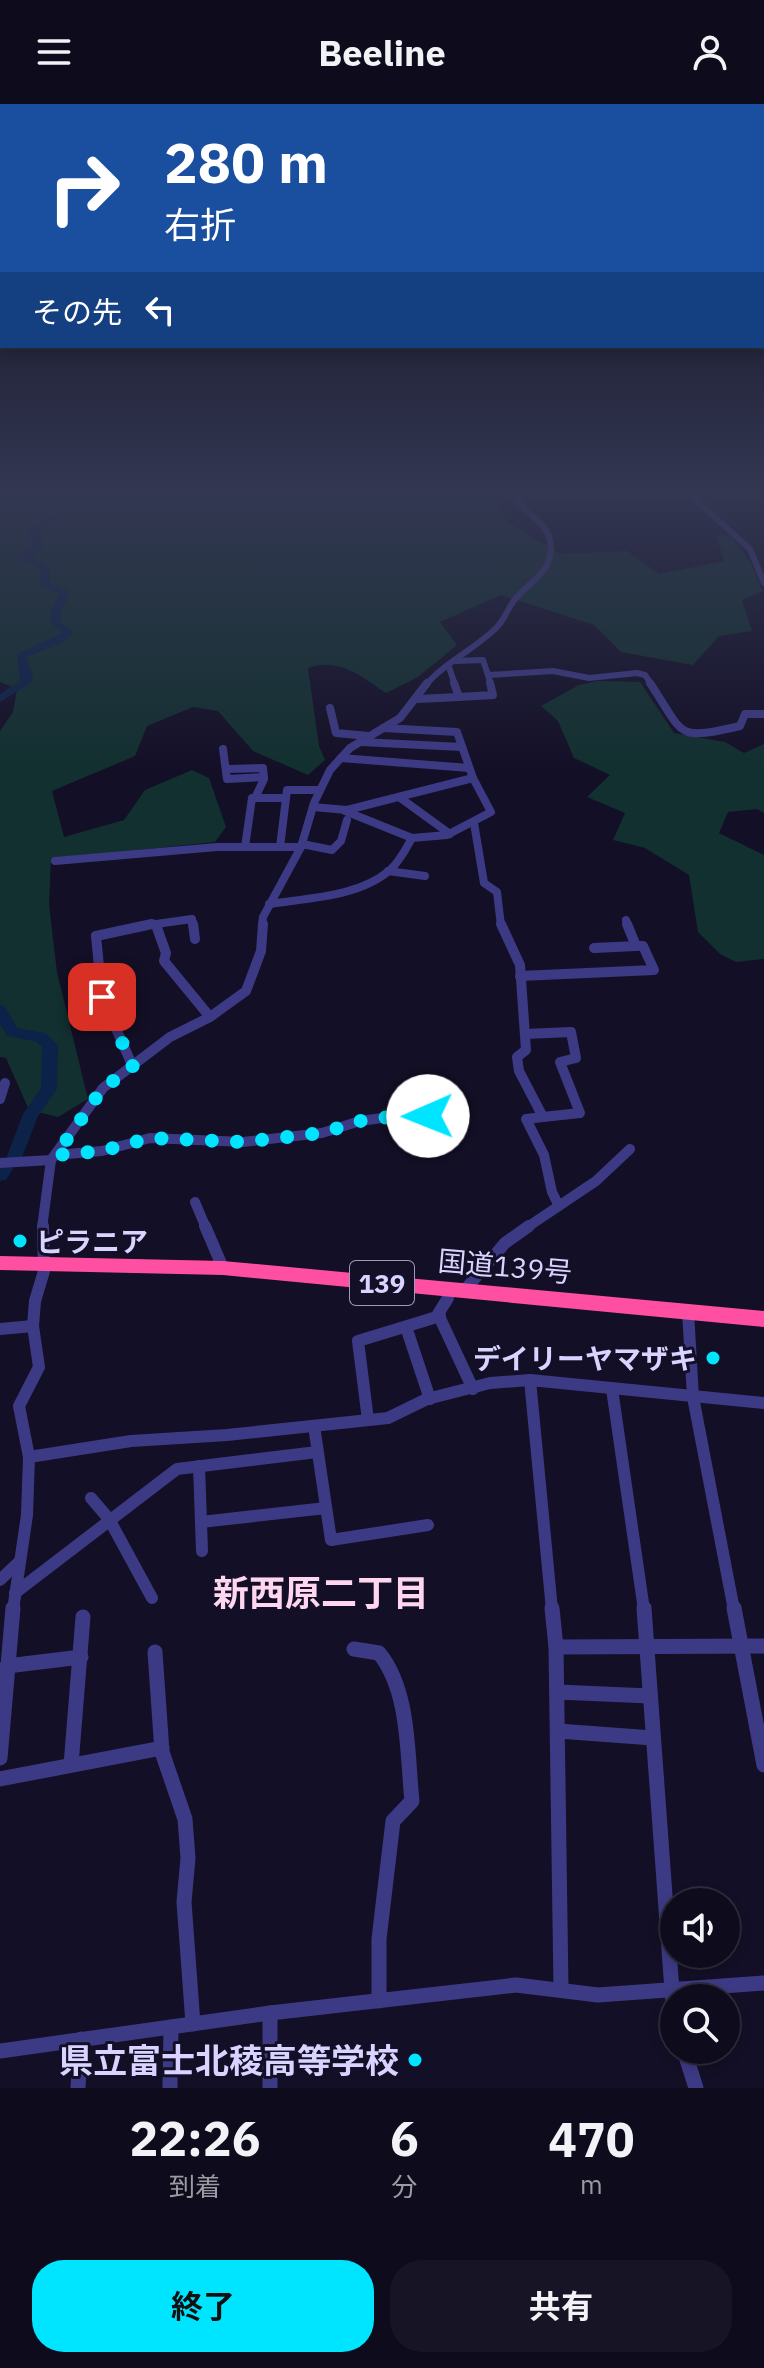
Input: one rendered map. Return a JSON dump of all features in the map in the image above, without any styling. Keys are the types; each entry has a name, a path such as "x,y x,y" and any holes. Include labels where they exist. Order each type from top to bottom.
{"highway":[{"name":"国道139号","path":"0,1263 456,1294"},
{"name":"国道139号","path":"0,1271 44,1267 223,1268 764,1326"},
{"name":"国道139号","path":"688,1316 764,1319"}],"street":[{"path":"0,1758 29,1457 19,1406 39,1367 33,1326 35,1301 44,1267 42,1232 54,1157 103,1088 170,1037 210,1017 246,991 261,951 263,917 302,846 319,790 341,758 381,727 400,718 432,677 449,667 498,626 517,596 531,586"},
{"path":"417,699 493,695 483,660 456,661"},
{"path":"449,667 459,697"},
{"path":"488,675 553,671 589,678 637,673 645,675 682,731 691,735 740,726 745,714 764,714"},
{"path":"330,708 336,733 369,736"},
{"path":"313,807 412,838 450,834 491,812 473,778 457,732 381,727"},
{"path":"359,742 462,747"},
{"path":"223,749 226,769 263,768 264,777 255,798 252,798 245,847"},
{"path":"341,758 469,768"},
{"path":"346,815 399,797 473,778"},
{"path":"280,847 287,790 319,790"},
{"path":"399,797 450,834"},
{"path":"255,798 286,798"},
{"path":"55,861 245,847 302,846 332,850 341,841 346,815"},
{"path":"474,823 484,883 497,892 501,925 520,965 526,1050 517,1057 519,1071 543,1117"},
{"path":"269,904 359,886 388,871 412,838"},
{"path":"388,871 425,876"},
{"path":"133,1067 102,997 96,936 149,924 192,919 195,939"},
{"path":"626,920 636,946"},
{"path":"156,925 166,953 164,961 210,1017"},
{"path":"520,976 654,970 643,946 594,948"},
{"path":"525,1034 571,1032 576,1058 560,1062 580,1113 526,1119 544,1155 552,1192 559,1206"},
{"path":"0,1099 5,1083"},
{"path":"0,1163 102,1151 150,1138 243,1142 322,1133 376,1118 427,1112 431,1117 446,1116"},
{"path":"473,1389 438,1314 505,1243 596,1181 630,1149"},
{"path":"195,1202 223,1268"},
{"path":"368,1420 358,1341 440,1316"},
{"path":"688,1316 693,1397 764,1765"},
{"path":"0,1329 33,1326"},
{"path":"406,1327 430,1399"},
{"path":"29,1457 131,1441 388,1418 430,1399 490,1383 530,1380 764,1403"},
{"path":"530,1380 556,1647 561,1989"},
{"path":"612,1389 648,1634 672,1984"},
{"path":"314,1426 331,1540 428,1525"},
{"path":"15,1593 177,1469 317,1452"},
{"path":"199,1466 202,1551"},
{"path":"91,1498 109,1519 152,1598"},
{"path":"201,1522 326,1508"},
{"path":"0,1580 21,1559"},
{"path":"71,1765 83,1617"},
{"path":"556,1647 764,1646"},
{"path":"354,1649 370,1649 380,1653 387,1663 399,1698 412,1801 393,1821 379,1939 379,2001"},
{"path":"155,1652 162,1748 185,1819 188,1858 184,1902 193,2024"},
{"path":"7,1666 81,1657"},
{"path":"557,1692 650,1696"},
{"path":"558,1731 653,1738"},
{"path":"0,1779 162,1748"},
{"path":"740,1984 764,1983"},
{"path":"0,2051 270,2013 516,1985 598,1995 660,1989"},
{"path":"270,2013 270,2088"},
{"path":"170,2088 171,2027"},
{"path":"78,2088 81,2039"},
{"path":"688,2064 696,2088"}],"green space":[{"path":"0,586 761,586 763,591 742,600 752,631 719,636 693,665 621,652 594,625 501,595 440,622 457,645 418,677 386,693 340,667 319,665 308,668 319,746 325,760 308,775 253,751 218,711 193,707 147,726 135,756 52,791 64,837 124,820 145,790 192,770 209,778 226,827 215,842 51,859 49,904 57,972 88,1099 58,1117 29,1110 6,1058 0,1057 0,731 13,712 17,689 0,682"},
{"path":"598,681 640,682 674,733 725,742 744,753 764,744 764,813 757,809 728,812 719,833 764,855 764,959 736,962 720,954 698,932 689,875 645,848 613,840 625,813 587,797 610,775 574,758 558,721 541,706 579,685"}],"waterway":[{"path":"0,699 25,683 27,677 21,656 60,640 68,633 55,622 65,592 48,586"},
{"path":"0,1010 12,1032 40,1037 50,1045 49,1089 31,1114 15,1156"},
{"path":"0,1175 5,1169"}],"place":[{"name":"ピラニア","path":"20,1241"},
{"name":"デイリーヤマザキ","path":"713,1358"},
{"name":"県立富士北稜高等学校","path":"415,2060"}],"district":[{"name":"新西原二丁目","path":"321,1592"}],"route":[{"path":"102,997 133,1067 103,1088 56,1155 102,1151 150,1138 185,1137 220,1143 243,1142 322,1133 376,1118 427,1112 428,1116"}]}
